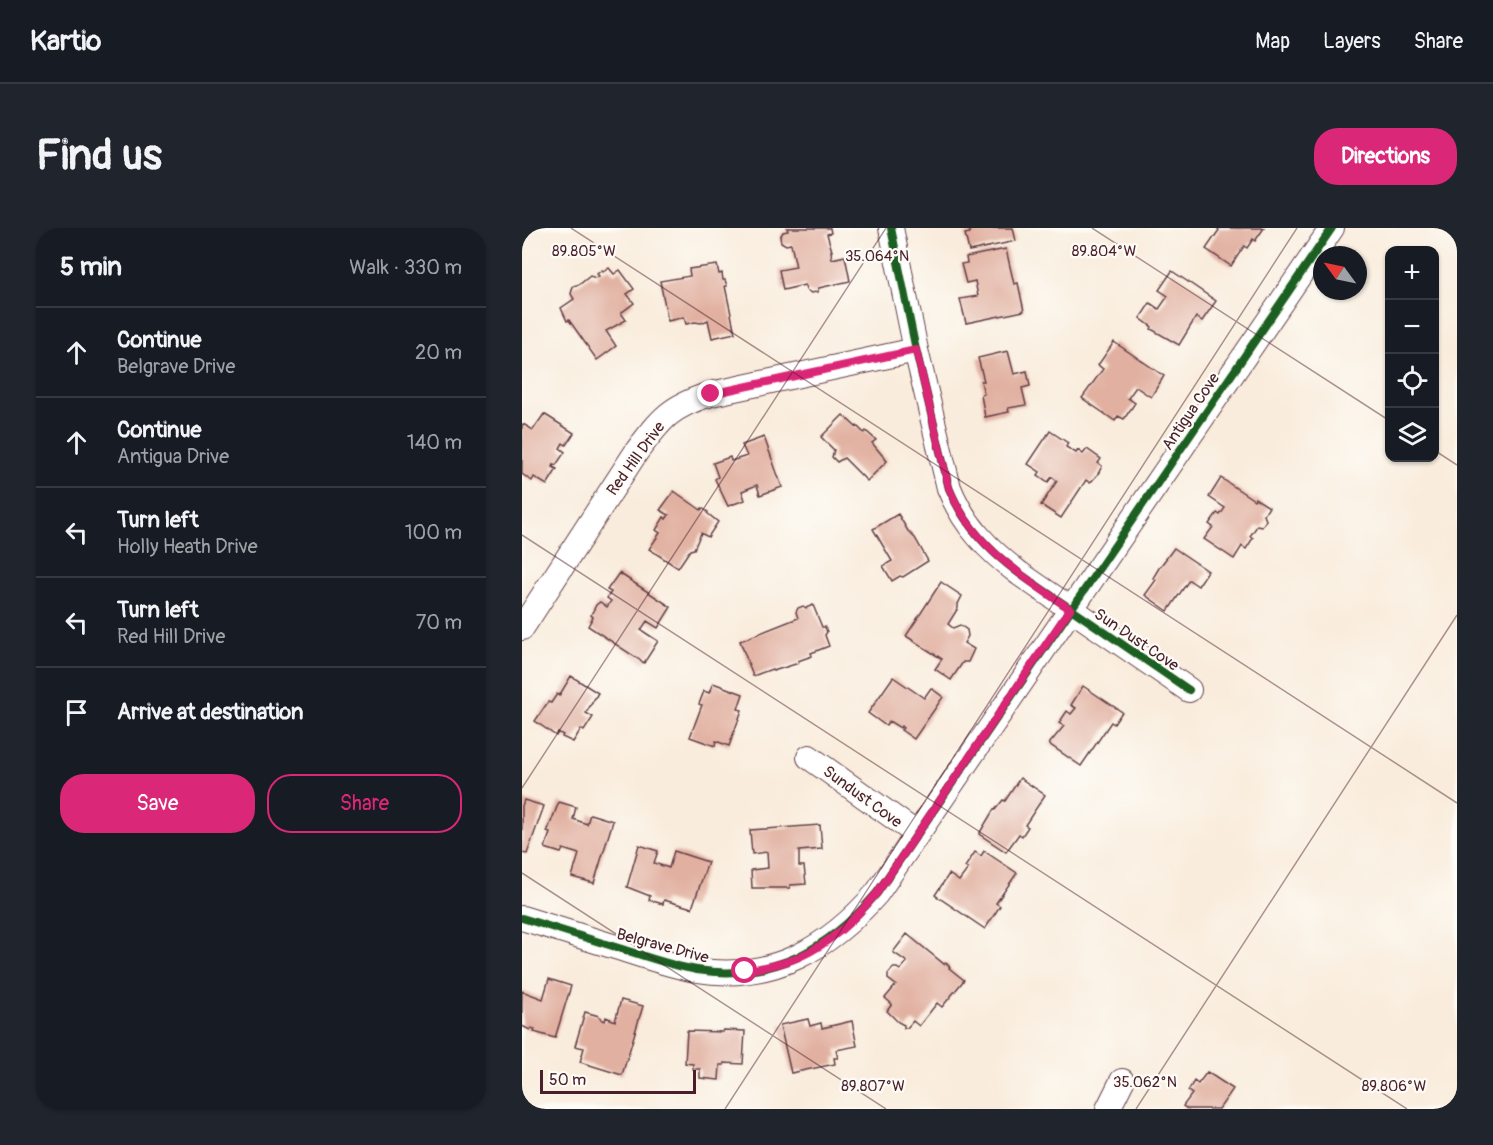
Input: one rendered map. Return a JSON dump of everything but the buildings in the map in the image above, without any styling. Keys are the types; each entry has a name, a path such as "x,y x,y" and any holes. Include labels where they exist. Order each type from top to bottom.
{"street":[{"name":"Sun Dust Cove","path":"891,228 916,350 949,488 957,508 979,539 997,557 1189,690"},
{"name":"Antigua Cove","path":"917,834 1332,228"},
{"name":"Red Hill Drive","path":"522,628 637,451 672,409 711,394 916,350"},
{"name":"Sundust Cove","path":"809,757 917,834"},
{"name":"Belgrave Drive","path":"522,918 672,965 718,972 745,971 799,957 827,941 856,917 877,893 917,834"},
{"path":"1108,1109 1122,1081"}],"cycle path":[{"path":"891,228 916,350 949,488 962,514 987,546 1020,574 1189,690"},
{"path":"522,918 669,964 697,970 725,972 750,971 798,957 819,945 859,913 877,893 1332,228"}],"route":[{"path":"711,394 916,350 949,488 957,508 979,539 997,557 1070,609 877,893 856,917 827,941 799,957 745,971"}]}
